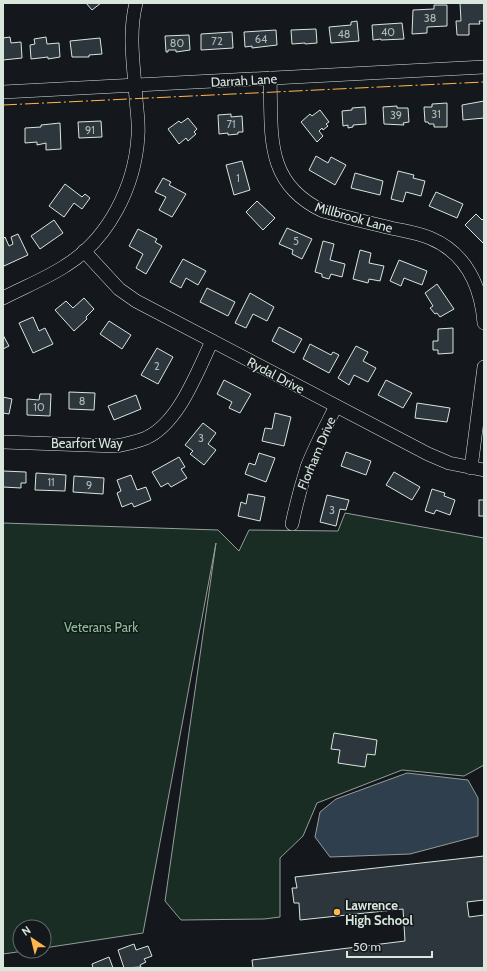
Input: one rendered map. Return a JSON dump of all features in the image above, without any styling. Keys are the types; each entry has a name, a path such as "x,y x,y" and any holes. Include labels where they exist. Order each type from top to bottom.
{"street":[{"path":"3,298 47,278 84,252 112,218 122,200 130,181 136,158 138,135 131,34 136,3"},
{"name":"Darrah Lane","path":"3,92 484,67"},
{"name":"Millbrook Lane","path":"270,78 275,160 289,186 298,196 310,205 323,211 430,238 448,248 465,264 473,277 480,294 484,323"},
{"name":"Rydal Drive","path":"84,252 115,285 136,301 428,454 449,463 484,470"},
{"name":"Bearfort Way","path":"3,442 116,446 133,443 147,438 170,419 179,407 212,341"},
{"path":"471,468 484,367"},
{"name":"Florham Drive","path":"292,524 307,467 336,406"}],"green space":[{"name":"Veterans Park","path":"345,513 484,538 484,765 464,776 402,770 317,803 303,836 280,858 280,917 264,919 181,920 165,901 216,543 143,933 52,947 52,919 12,919 12,953 3,954 3,523 218,530 239,551 249,530 338,531"}],"water":[{"path":"407,773 468,780 478,798 478,836 410,854 330,857 315,837 320,812 336,799"}],"building":[{"path":"86,3 101,3 92,10"},
{"path":"460,3 484,3 484,21 479,21 480,24 469,24 469,35 457,35 456,21 461,21"},
{"path":"434,5 447,5 447,26 427,27 427,33 412,34 413,10 434,9"},
{"path":"357,21 359,41 331,43 329,27 351,25 351,22"},
{"path":"402,23 404,39 373,40 372,25"},
{"path":"316,29 317,43 292,44 291,30"},
{"path":"276,30 277,45 252,48 252,46 245,47 244,32"},
{"path":"232,32 233,48 201,50 201,34"},
{"path":"189,35 190,50 176,52 176,50 168,50 168,52 166,52 165,36"},
{"path":"10,37 11,43 21,42 22,58 3,60 3,38"},
{"path":"46,37 47,44 59,43 60,57 31,59 30,45 35,44 34,39"},
{"path":"100,38 102,54 89,55 89,57 72,57 70,41"},
{"path":"484,101 484,118 463,120 462,105"},
{"path":"447,103 447,127 434,127 434,124 425,122 424,107 432,107 432,104"},
{"path":"397,106 397,108 408,108 409,122 403,123 404,125 384,124 383,107"},
{"path":"365,107 366,124 353,125 353,127 348,128 348,125 343,126 342,111 352,110 352,108"},
{"path":"320,110 329,122 326,124 328,126 319,131 323,136 317,142 301,122 310,114 312,116"},
{"path":"231,114 231,117 242,116 243,132 228,135 228,133 219,134 218,115"},
{"path":"188,118 197,129 194,132 196,134 188,141 186,138 179,144 168,129 179,121 181,123"},
{"path":"101,121 102,137 79,138 78,122"},
{"path":"60,123 61,149 46,150 46,143 37,145 37,142 25,143 25,128 41,127 41,125"},
{"path":"316,156 328,163 331,157 346,165 335,185 309,170"},
{"path":"242,161 250,190 234,195 226,165"},
{"path":"398,171 414,175 413,178 425,181 421,196 406,192 403,202 391,199"},
{"path":"355,173 383,181 380,195 351,188"},
{"path":"163,178 171,182 169,185 186,194 172,217 159,210 166,197 155,192"},
{"path":"65,184 82,197 85,194 90,198 82,209 74,203 64,217 49,206"},
{"path":"436,192 463,204 457,218 429,206"},
{"path":"257,201 275,218 263,230 246,212"},
{"path":"476,214 482,220 484,218 484,244 465,225"},
{"path":"54,220 63,233 40,249 31,236"},
{"path":"287,228 312,239 302,259 292,254 293,250 279,244"},
{"path":"138,229 157,239 155,242 162,246 146,274 136,268 143,254 129,246"},
{"path":"18,234 28,255 4,266 3,239 5,237 9,246 13,244 11,237"},
{"path":"323,241 334,244 330,260 345,264 342,277 331,274 329,279 322,277 322,274 315,272"},
{"path":"360,250 371,253 369,263 384,266 380,281 369,279 368,283 353,279"},
{"path":"183,259 206,271 198,285 186,278 181,288 170,282"},
{"path":"399,260 427,271 422,285 404,278 401,286 390,281"},
{"path":"437,284 454,309 440,317 430,308 433,306 425,293"},
{"path":"207,288 235,302 228,316 200,302"},
{"path":"250,293 274,307 267,321 253,314 246,328 235,323"},
{"path":"84,298 94,309 86,317 87,319 74,331 55,310 66,301 73,308"},
{"path":"33,317 39,331 45,328 53,344 33,353 19,323"},
{"path":"109,321 131,335 122,349 100,334"},
{"path":"279,327 302,339 294,353 272,341"},
{"path":"453,328 453,353 438,354 438,350 433,350 433,341 438,341 438,329"},
{"path":"3,335 9,346 3,349"},
{"path":"310,344 331,355 333,352 339,355 329,373 303,359"},
{"path":"356,346 368,352 363,361 376,368 368,382 354,375 349,385 338,378"},
{"path":"157,348 173,357 158,384 141,375"},
{"path":"224,380 251,394 240,413 229,408 232,402 217,394"},
{"path":"386,380 412,393 403,408 378,395"},
{"path":"69,392 95,393 94,410 69,409"},
{"path":"40,394 51,394 50,416 27,415 27,399 39,400"},
{"path":"136,395 141,409 114,420 108,406"},
{"path":"3,397 12,399 9,414 3,413"},
{"path":"417,403 450,408 447,422 415,418"},
{"path":"275,413 291,417 284,446 262,441 265,428 272,429"},
{"path":"203,423 216,433 208,444 216,450 204,465 190,454 193,451 185,445"},
{"path":"346,452 371,461 366,475 341,466"},
{"path":"259,453 275,458 266,482 245,474 249,463 255,465"},
{"path":"179,457 185,467 181,469 187,478 171,487 168,483 161,487 152,472"},
{"path":"3,471 26,472 26,483 21,483 21,488 3,487"},
{"path":"394,472 420,487 412,500 386,485"},
{"path":"36,473 66,475 65,491 35,490"},
{"path":"131,475 137,490 146,487 151,500 134,507 132,503 122,507 117,493 121,491 117,480"},
{"path":"74,476 104,478 103,494 73,492"},
{"path":"432,489 445,493 444,496 455,500 450,515 436,510 434,514 425,511"},
{"path":"248,494 265,497 260,521 238,516 241,502 246,504"},
{"path":"327,495 349,500 346,510 340,509 336,526 320,522"},
{"path":"479,500 484,500 484,516 479,516"},
{"path":"334,733 377,740 375,755 367,754 365,767 338,763 340,750 331,749"},
{"name":"Lawrence High School","path":"484,856 484,900 467,902 469,917 484,915 484,968 253,968 252,960 405,941 403,909 300,920 299,903 294,903 292,888 297,888 295,877"},
{"path":"134,944 136,950 148,946 152,956 144,959 146,962 140,965 141,967 124,968 118,950"},
{"path":"109,957 113,968 93,968 92,964"}],"power":[{"path":"3,105 484,82"}],"place":[{"name":"Lawrence High School","path":"337,912"}]}
